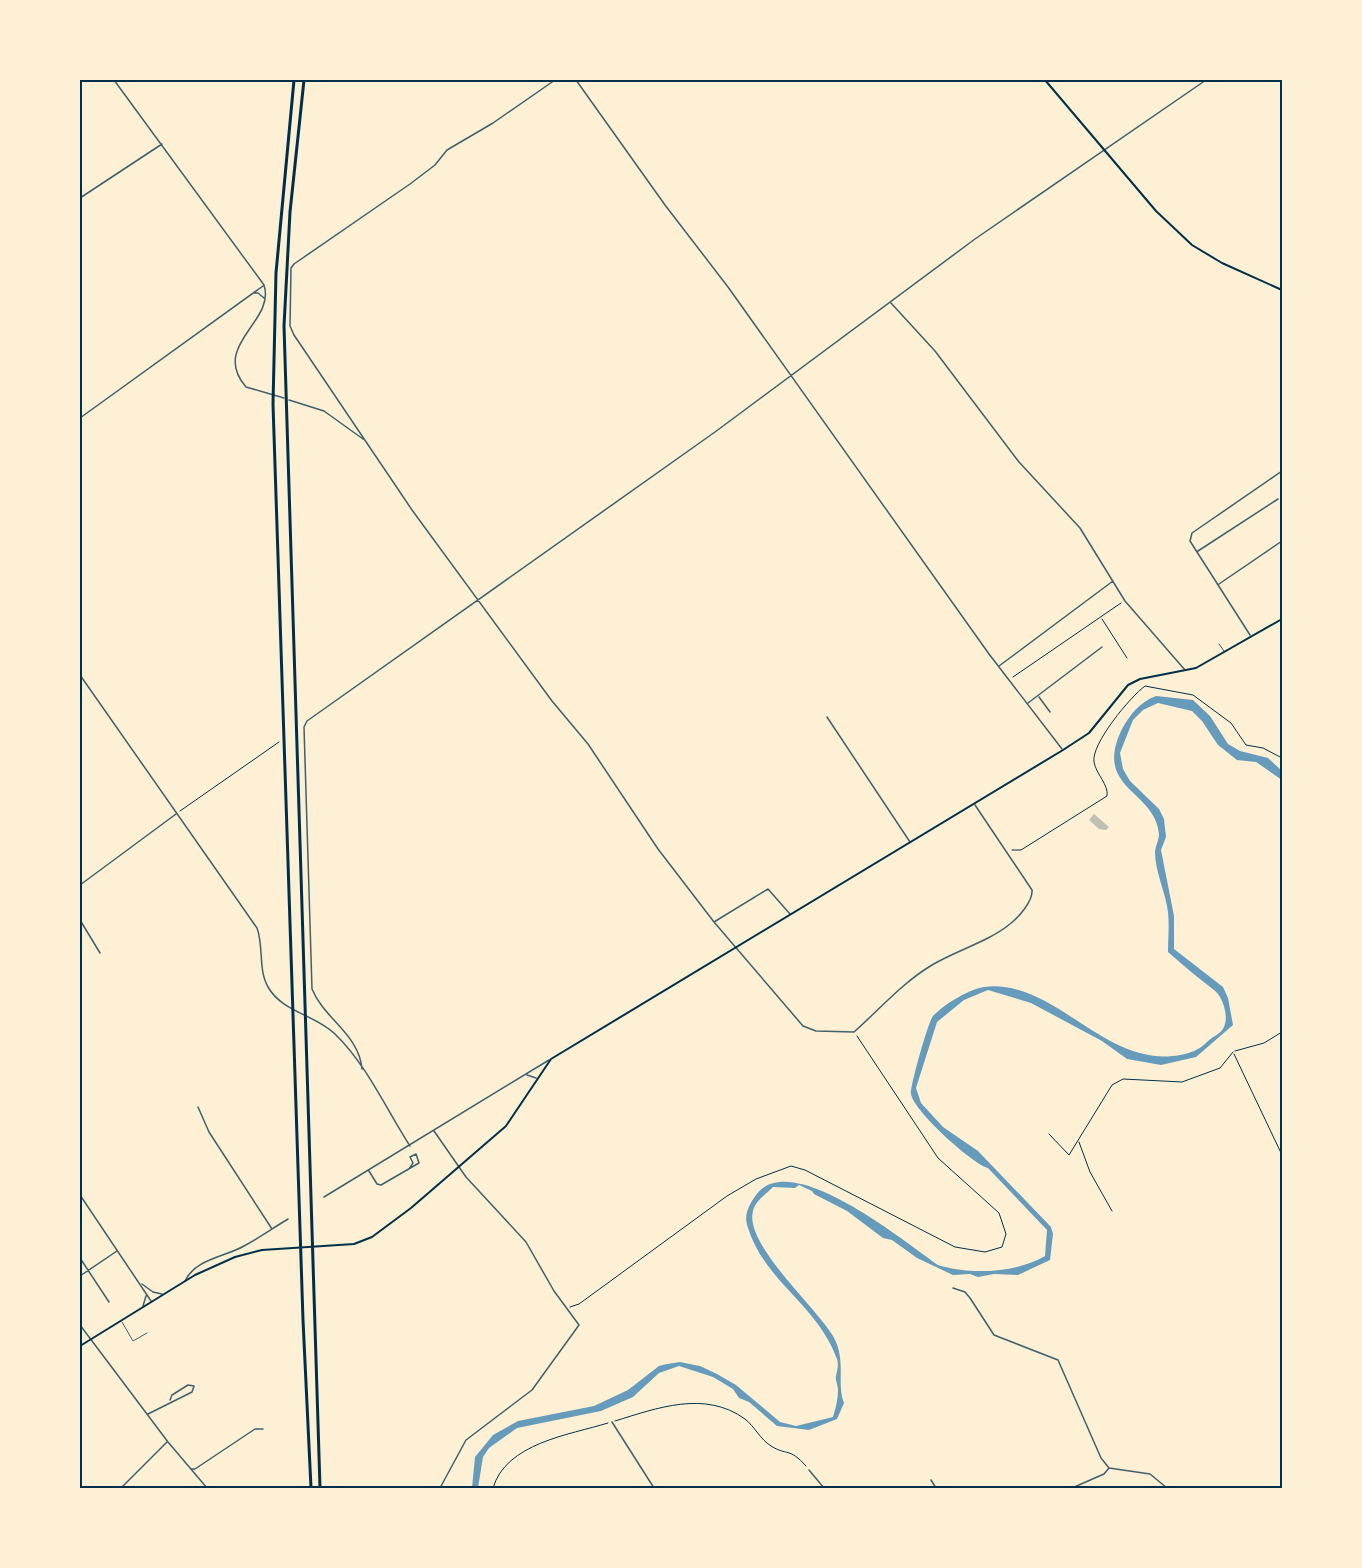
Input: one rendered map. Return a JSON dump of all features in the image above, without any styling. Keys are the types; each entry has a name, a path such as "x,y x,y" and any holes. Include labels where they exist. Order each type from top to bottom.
{"highway":[{"path":"294,80 276,273 273,404 302,1309 311,1488"},
{"path":"304,80 290,212 284,326 320,1488"}],"main road":[{"path":"1045,80 1156,210 1192,245 1222,263 1282,290"},
{"path":"80,1346 185,1281 220,1263 248,1253 291,1247 354,1244 372,1237 506,1126 551,1059 1063,750 1089,733 1128,685 1140,679 1186,671 1225,652 1282,619"}],"street":[{"path":"114,80 264,285 265,299 234,357 235,368 246,387 324,411 364,439"},
{"path":"555,80 493,123 447,150 435,165 410,184 294,264 291,268 290,326 412,510 552,701 588,744 658,849 714,922 803,1026 816,1030 854,1032 891,996 921,972 997,932 1018,916 1033,893 974,804"},
{"path":"576,80 999,666 1063,750"},
{"path":"362,1068 361,1058 348,1033 317,1002 312,989 304,727 312,716 396,660 478,598 657,474 975,239 1206,80"},
{"path":"80,198 162,144"},
{"path":"80,418 264,285"},
{"path":"252,293 258,293 265,299"},
{"path":"891,303 935,351 1019,462 1080,528 1125,600 1186,671"},
{"path":"1251,637 1190,541 1192,532 1282,471"},
{"path":"1197,552 1278,499"},
{"path":"1218,584 1282,541"},
{"path":"999,666 1113,581"},
{"path":"1028,704 1102,647"},
{"path":"80,675 257,928 262,946 263,972 271,992 280,1002 332,1031 362,1068 410,1146"},
{"path":"1038,696 1050,712"},
{"path":"827,717 910,843"},
{"path":"80,885 177,813"},
{"path":"714,922 768,889 791,915"},
{"path":"80,920 100,953"},
{"path":"324,1197 551,1059"},
{"path":"524,1076 537,1078"},
{"path":"198,1107 209,1132 272,1229"},
{"path":"434,1131 458,1167 526,1242 579,1325 578,1331 532,1390 466,1440 440,1488"},
{"path":"369,1171 377,1184 381,1185 410,1169 419,1163 416,1154 410,1157 413,1163 410,1169"},
{"path":"80,1195 152,1302"},
{"path":"185,1281 189,1273 218,1255 241,1248 288,1219"},
{"path":"80,1276 118,1250"},
{"path":"80,1258 109,1302"},
{"path":"141,1284 153,1292 164,1294"},
{"path":"953,1288 970,1298 994,1335 1058,1360 1101,1458 1109,1468 1150,1474 1167,1488"},
{"path":"152,1302 153,1292"},
{"path":"143,1307 146,1296"},
{"path":"80,1325 89,1340 168,1442 207,1488"},
{"path":"147,1415 188,1385 194,1386 192,1392 175,1401 170,1400"},
{"path":"612,1422 654,1488"},
{"path":"190,1468 195,1469 255,1429 263,1429"},
{"path":"121,1488 168,1442"},
{"path":"1072,1488 1104,1474 1109,1468"},
{"path":"809,1470 824,1488"},
{"path":"931,1480 936,1488"}],"lane":[{"path":"1219,644 1225,652"},
{"path":"121,1321 133,1341 147,1333"}],"path":[{"path":"1009,679 1125,600"},
{"path":"1101,617 1127,658"},
{"path":"1008,853 1013,849 1021,850 1107,796 1108,791 1094,760 1095,752 1118,714 1145,686 1193,696 1231,723 1246,745 1263,748 1282,758"},
{"path":"177,813 279,742"},
{"path":"568,1308 579,1304 727,1196 766,1173 791,1166 805,1170 955,1248 985,1252 1002,1247 1006,1234 999,1213 938,1158 907,1115 895,1091 854,1032"},
{"path":"1049,1134 1069,1155 1112,1085 1123,1079 1182,1082 1220,1068 1233,1052 1264,1043 1282,1032"},
{"path":"1233,1052 1282,1155"},
{"path":"1078,1140 1090,1172 1112,1211"},
{"path":"493,1488 508,1463 530,1448 674,1405 697,1403 716,1406 746,1420 772,1447 791,1451 809,1470"}],"water":[{"path":"1156,696 1193,700 1210,716 1228,744 1240,751 1268,758 1282,771 1282,780 1256,762 1237,760 1218,745 1202,721 1192,711 1158,703 1143,710 1133,720 1120,753 1123,769 1130,781 1159,809 1164,819 1166,837 1161,850 1174,916 1174,949 1223,987 1228,998 1233,1025 1196,1057 1161,1065 1127,1059 1102,1041 1031,1003 988,990 964,1000 937,1022 916,1088 921,1103 943,1127 978,1151 1051,1227 1053,1234 1050,1260 1018,1275 994,1274 978,1277 970,1274 953,1275 917,1258 892,1240 883,1238 847,1211 812,1191 799,1185 795,1188 773,1187 754,1207 753,1225 770,1257 824,1324 837,1345 840,1354 844,1403 837,1419 809,1430 777,1426 749,1402 739,1398 733,1389 713,1377 679,1366 659,1373 633,1397 601,1411 517,1428 489,1448 483,1457 478,1488 472,1488 475,1457 493,1435 518,1421 594,1406 628,1390 659,1366 667,1364 680,1362 700,1366 717,1374 736,1385 780,1422 796,1426 833,1417 838,1393 837,1359 817,1323 766,1264 756,1247 747,1223 748,1210 753,1199 772,1183 794,1183 820,1190 875,1221 938,1265 964,1270 993,1271 1021,1266 1045,1256 1047,1230 988,1168 970,1157 922,1113 911,1094 911,1089 933,1016 957,998 984,987 1010,988 1034,996 1104,1037 1128,1049 1153,1056 1180,1055 1191,1052 1223,1029 1225,1012 1217,993 1168,952 1168,912 1155,859 1159,834 1155,819 1148,808 1120,778 1115,766 1115,751 1124,725 1140,705"}],"building":[{"path":"1094,814 1109,827 1106,830 1099,829 1089,820"}]}
